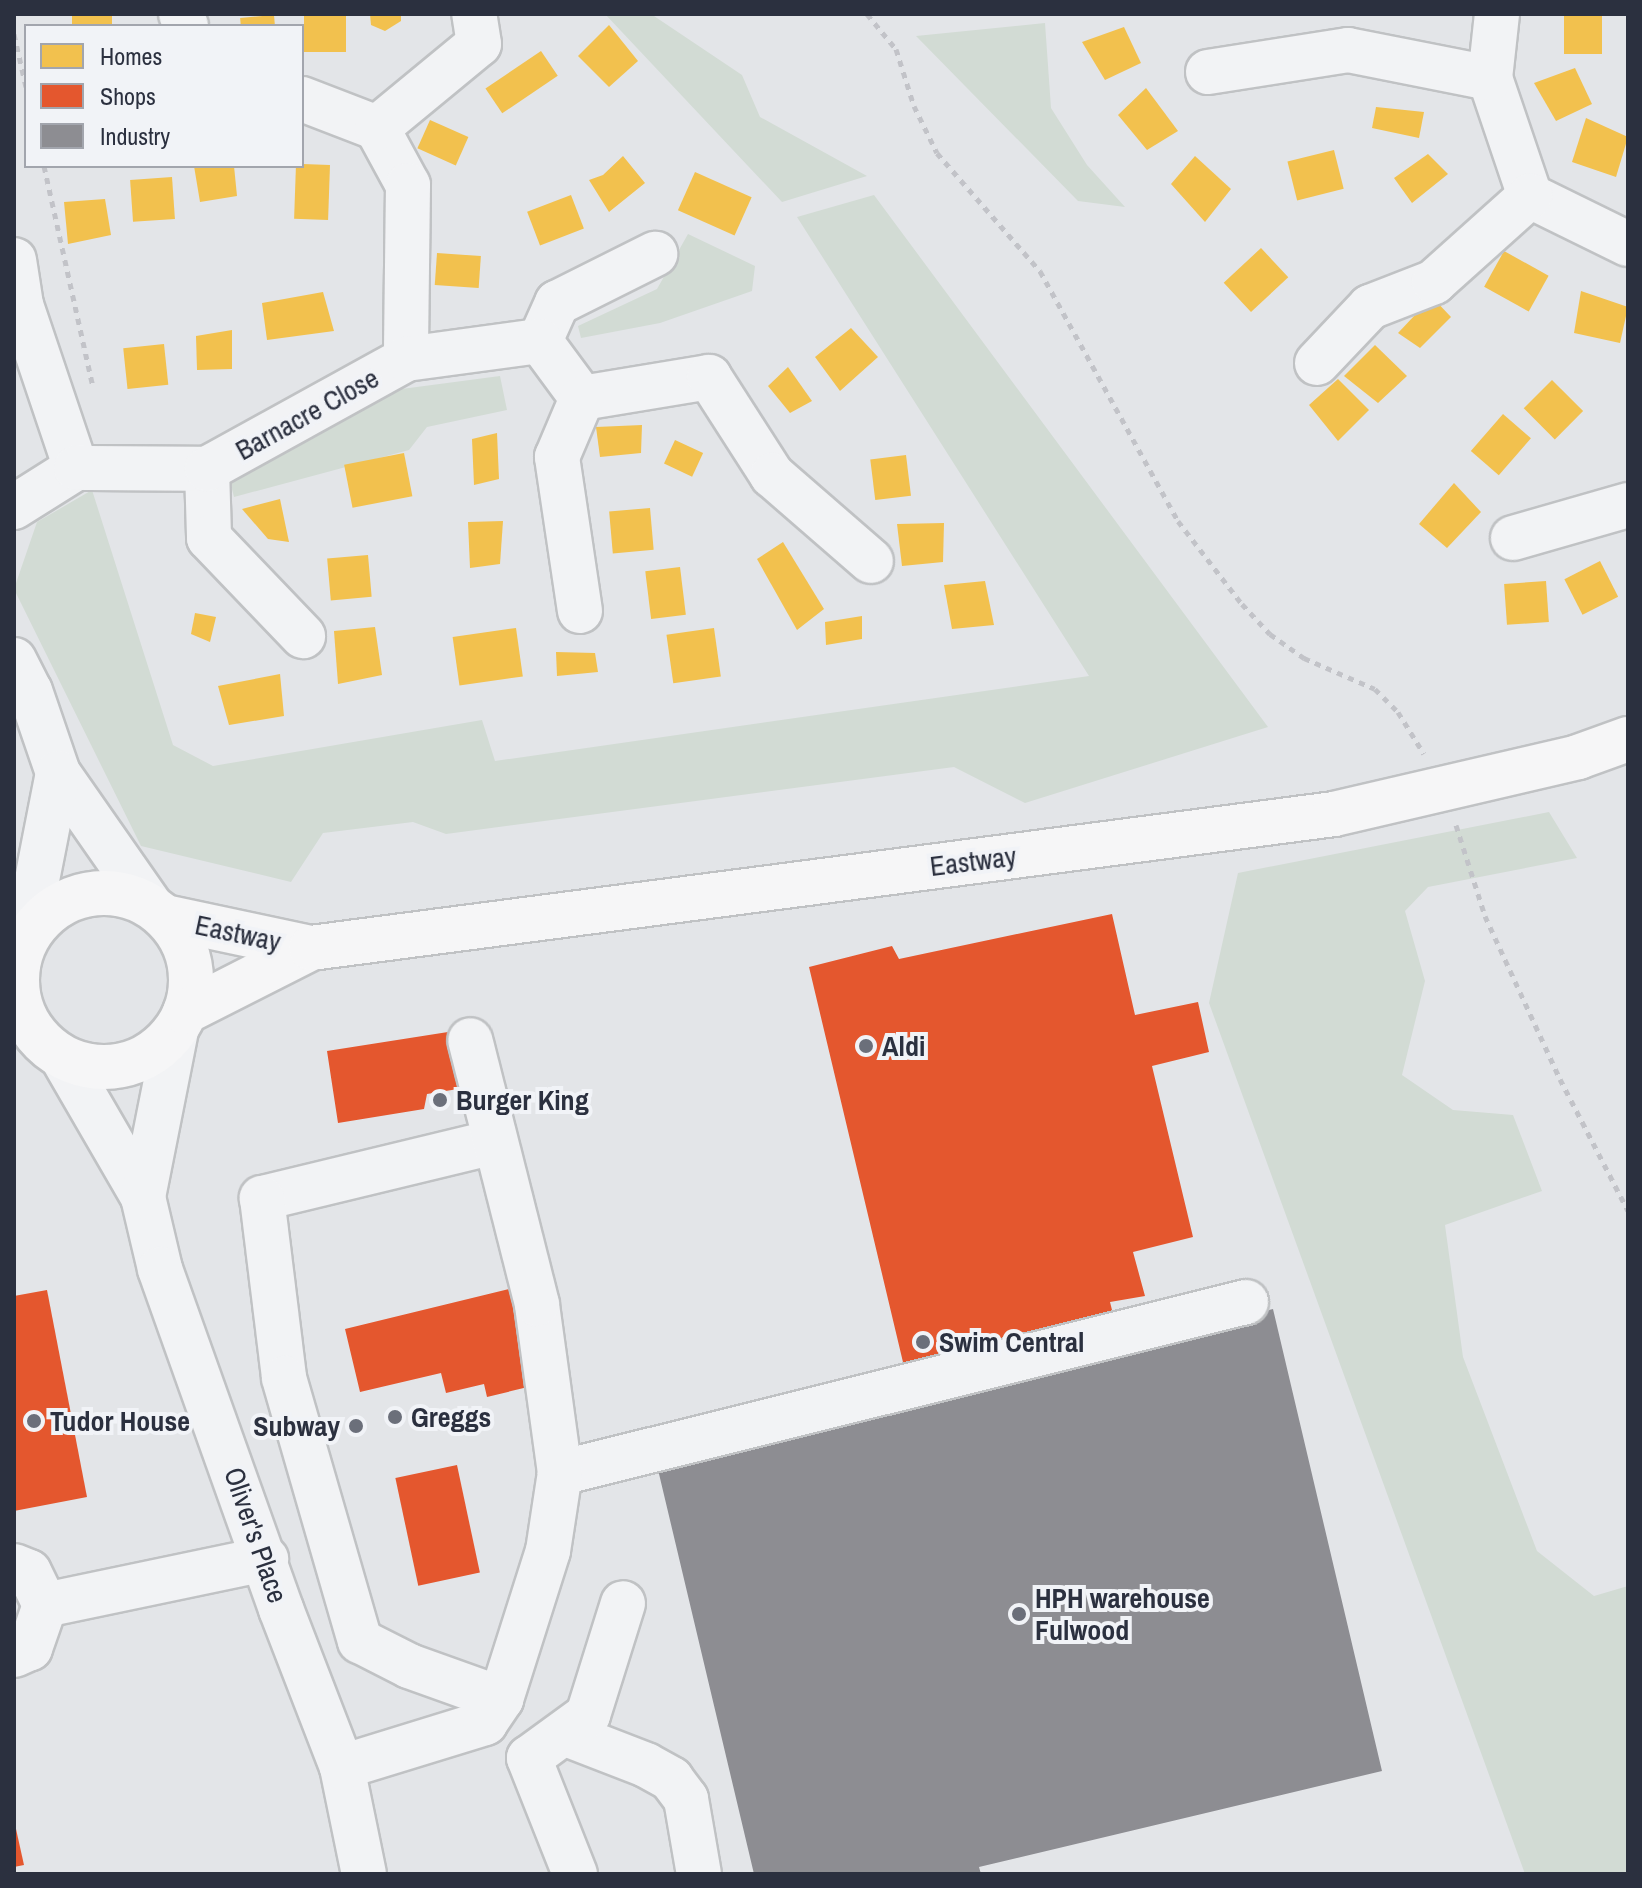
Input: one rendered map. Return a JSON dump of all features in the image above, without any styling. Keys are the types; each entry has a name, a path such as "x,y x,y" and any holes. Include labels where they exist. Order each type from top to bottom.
{"main road":[{"name":"Eastway","path":"158,911 311,948 1334,814 1578,757 1628,739"},
{"path":"94,893 123,894 158,911 181,937 190,962 191,987 181,1021 159,1049 136,1061 111,1067 86,1066 40,1047 20,1006 16,982 20,949 42,918 66,901 94,893"},
{"name":"Eastway","path":"181,1021 311,948"}],"street":[{"path":"304,100 377,128 479,44 474,14"},
{"path":"1497,14 1490,78 1530,196 1628,244"},
{"path":"1208,72 1348,50 1490,78"},
{"name":"Barnacre Close","path":"377,128 408,185 406,359"},
{"path":"1317,363 1370,307 1434,282 1530,196"},
{"path":"582,398 540,341 557,303 655,254"},
{"path":"14,260 21,305 76,468 14,507"},
{"name":"Barnacre Close","path":"76,468 207,469 406,359 540,341"},
{"path":"582,398 709,377 772,475 871,561"},
{"path":"580,611 557,457 582,398"},
{"name":"Barnacre Close","path":"207,469 209,538 303,636"},
{"path":"1513,538 1628,505"},
{"path":"14,660 30,691 58,773 158,911"},
{"path":"20,949 58,773"},
{"name":"Oliver's Place","path":"143,1197 181,1021"},
{"path":"342,1767 485,1723 501,1699 548,1551 560,1473 537,1304 470,1040"},
{"name":"Oliver's Place","path":"40,1047 143,1197 160,1269 342,1767 364,1874"},
{"path":"494,1142 262,1198 284,1378 360,1641 409,1666 501,1699"},
{"path":"560,1473 1246,1302"},
{"path":"45,1605 266,1559"},
{"path":"14,1566 29,1572 45,1605 30,1648 14,1655"},
{"path":"575,1874 529,1758 588,1715 623,1603"},
{"path":"566,1734 671,1779 686,1799 699,1874"}],"path":[{"path":"867,14 896,49 914,106 937,153 1040,271 1178,521 1242,604 1270,634 1304,658 1375,689 1398,712 1444,788 1485,916 1560,1079 1628,1211"},
{"path":"14,34 24,78"},
{"path":"44,168 96,399"}],"shaded area":[{"path":"605,14 651,14 742,75 760,117 867,176 782,202"},
{"path":"1045,23 1051,108 1087,165 1125,207 1078,201 916,36"},
{"path":"874,195 1268,727 1025,803 954,767 446,834 413,822 323,833 291,882 141,846 14,589 37,522 92,490 173,745 213,766 482,720 495,761 1089,676 797,217"},
{"path":"688,234 755,266 752,291 660,323 581,338 578,326 657,289"},
{"path":"500,376 507,410 427,427 409,450 234,497 229,477 394,390"},
{"path":"1549,812 1577,858 1428,887 1405,911 1425,981 1402,1075 1453,1110 1513,1115 1542,1191 1445,1225 1463,1357 1537,1551 1594,1596 1628,1586 1628,1874 1525,1874 1209,1003 1238,873"}],"building: Homes":[{"path":"72,14 112,14 112,24 72,24"},
{"path":"304,14 346,14 346,52 304,52"},
{"path":"370,14 401,14 401,21 385,31 371,25"},
{"path":"1564,14 1602,14 1602,54 1564,54"},
{"path":"274,15 275,24 241,24 240,18"},
{"path":"609,25 638,61 609,87 578,56"},
{"path":"1124,27 1141,63 1105,80 1082,42"},
{"path":"541,51 558,76 502,113 485,88"},
{"path":"1575,68 1592,104 1556,121 1534,83"},
{"path":"1146,88 1178,131 1147,150 1118,115"},
{"path":"1376,107 1424,112 1419,138 1372,128"},
{"path":"1586,118 1628,137 1616,177 1572,162"},
{"path":"430,120 468,137 456,165 417,148"},
{"path":"1334,150 1344,189 1297,200 1287,162"},
{"path":"1428,154 1448,174 1412,203 1394,178"},
{"path":"623,156 645,183 609,212 589,180 603,175"},
{"path":"1195,156 1231,189 1205,222 1171,184"},
{"path":"304,164 330,165 328,220 294,219 296,168 304,168"},
{"path":"194,168 234,168 237,196 200,202"},
{"path":"695,172 752,197 735,236 678,210"},
{"path":"172,177 175,219 133,222 130,180"},
{"path":"571,195 584,229 540,245 527,212"},
{"path":"105,199 111,235 68,244 64,202"},
{"path":"1261,248 1288,277 1251,312 1224,283"},
{"path":"1504,251 1549,276 1529,312 1484,287"},
{"path":"437,253 481,256 479,288 435,285"},
{"path":"1581,291 1628,307 1620,343 1574,333"},
{"path":"323,292 334,331 267,340 262,303"},
{"path":"1432,297 1451,317 1420,348 1398,333"},
{"path":"851,328 878,357 840,391 815,357"},
{"path":"232,330 232,369 197,370 196,336"},
{"path":"164,344 168,385 128,389 123,348"},
{"path":"1375,345 1407,376 1378,403 1344,376"},
{"path":"788,367 812,401 790,413 768,386"},
{"path":"1338,379 1369,410 1338,441 1309,405"},
{"path":"1552,380 1583,411 1555,439 1524,408"},
{"path":"1503,414 1531,438 1499,475 1471,451"},
{"path":"642,425 641,453 600,457 596,427"},
{"path":"497,433 499,479 474,485 472,439"},
{"path":"675,440 703,453 692,477 664,464"},
{"path":"404,453 412,496 353,508 344,465"},
{"path":"906,455 911,496 875,500 870,459"},
{"path":"1454,483 1481,512 1447,548 1419,524"},
{"path":"280,499 289,542 268,539 242,509"},
{"path":"650,508 654,550 613,553 609,512"},
{"path":"503,521 500,564 470,568 468,522"},
{"path":"944,523 943,562 902,566 897,524"},
{"path":"783,542 824,609 797,630 757,559"},
{"path":"368,555 372,597 331,600 327,559"},
{"path":"1600,561 1618,597 1583,615 1564,579"},
{"path":"680,567 686,615 651,619 645,571"},
{"path":"985,581 994,625 952,629 944,585"},
{"path":"1546,581 1549,622 1507,625 1504,584"},
{"path":"195,613 216,617 210,642 191,634"},
{"path":"862,616 862,639 826,645 825,622"},
{"path":"375,627 382,675 338,684 334,631"},
{"path":"516,628 523,677 459,685 453,637"},
{"path":"714,628 721,677 673,683 666,635"},
{"path":"556,652 595,653 598,672 557,676"},
{"path":"280,674 284,716 229,725 218,686"}],"building: Shops":[{"path":"1112,914 1135,1015 1198,1002 1209,1052 1152,1066 1193,1237 1133,1252 1145,1296 1110,1302 1117,1330 907,1379 809,967 892,946 899,959"},
{"path":"448,1032 458,1089 427,1094 424,1109 338,1123 327,1051"},
{"path":"509,1289 532,1386 487,1397 484,1384 446,1393 441,1373 360,1392 345,1329"},
{"path":"47,1290 87,1497 14,1511 14,1296"},
{"path":"457,1465 480,1573 418,1586 395,1478"},
{"path":"14,1820 24,1865 14,1867"}],"building: Industry":[{"name":"HPH warehouse Fulwood","path":"1273,1309 1382,1771 979,1867 981,1874 754,1874 655,1457"}],"place":[{"name":"Aldi","path":"866,1046"},
{"name":"Burger King","path":"440,1100"},
{"name":"Swim Central","path":"923,1342"},
{"name":"Greggs","path":"395,1417"},
{"name":"Tudor House","path":"34,1421"},
{"name":"Subway","path":"356,1426"},
{"name":"HPH warehouse Fulwood","path":"1019,1614"}]}
